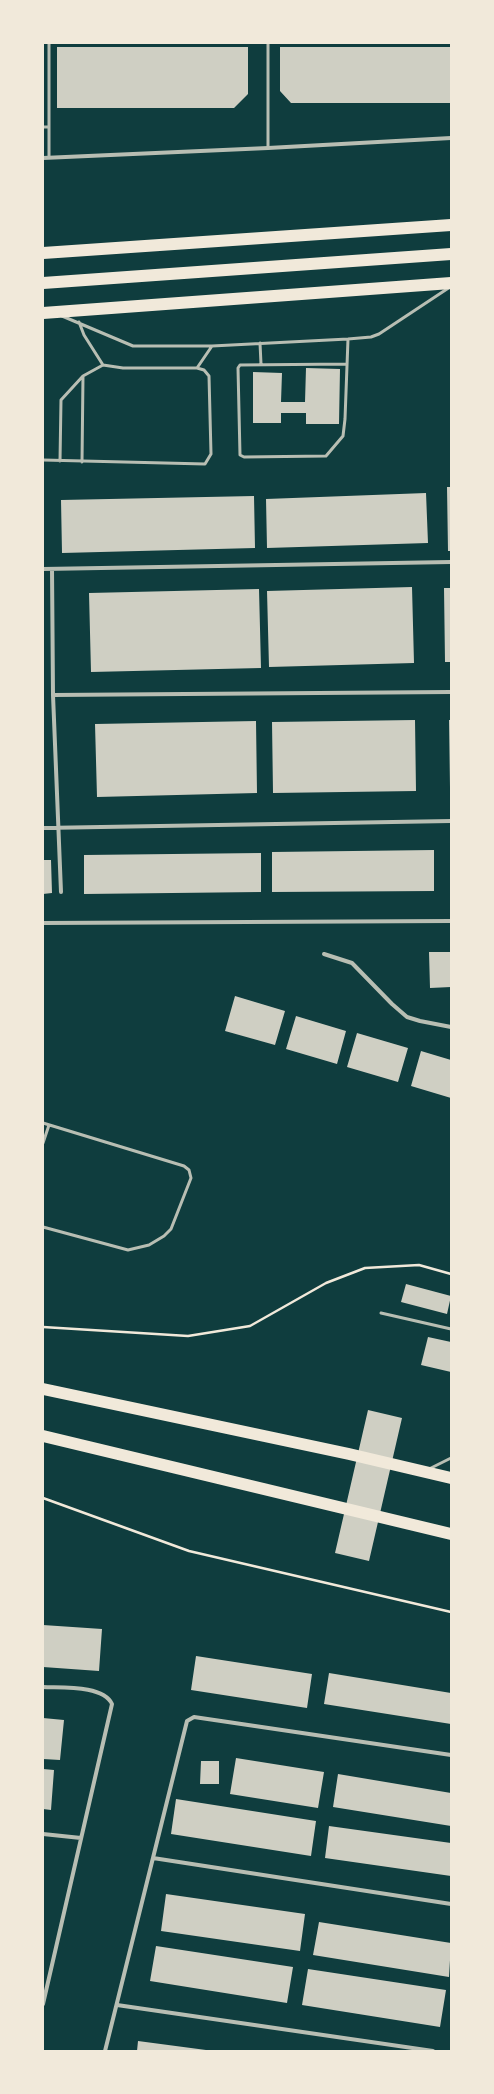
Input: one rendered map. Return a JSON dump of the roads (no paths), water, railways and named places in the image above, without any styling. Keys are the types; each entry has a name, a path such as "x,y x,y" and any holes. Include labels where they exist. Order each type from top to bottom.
{"highway":[{"path":"43,253 451,225"},
{"path":"43,283 451,254"},
{"path":"47,313 451,285"},
{"path":"43,1389 451,1478"},
{"path":"43,1436 451,1534"}],"street":[{"path":"43,158 451,138"},
{"path":"43,569 451,562"},
{"path":"52,569 53,695 61,892"},
{"path":"53,695 451,692"},
{"path":"43,828 451,821"},
{"path":"43,923 451,921"},
{"path":"324,954 352,963 392,1004 407,1017 451,1027"},
{"path":"43,1687 95,1691 108,1697 112,1704 43,2004"},
{"path":"105,2051 187,1721 194,1717 451,1755"},
{"path":"43,1834 81,1838"},
{"path":"153,1858 451,1904"},
{"path":"43,1980 48,1981"},
{"path":"117,2005 433,2051"}],"lane":[{"path":"49,43 49,157"},
{"path":"268,43 268,148"},
{"path":"43,127 49,127"},
{"path":"47,313 79,322 133,346 212,346 348,339 371,337 379,334 451,285"},
{"path":"79,322 103,365"},
{"path":"347,364 244,363 238,368 240,455 244,457 326,456 343,436 346,419 348,339"},
{"path":"260,344 261,364"},
{"path":"197,368 212,346"},
{"path":"43,460 60,461 82,462 205,464 211,454 209,376 204,370 197,368 123,368 103,365 83,376 61,400 60,461"},
{"path":"82,462 83,376"},
{"path":"43,1123 184,1166 189,1170 191,1178 171,1229 164,1236 149,1245 128,1250 43,1227"},
{"path":"43,1143 49,1125"},
{"path":"381,1313 451,1328"},
{"path":"424,1471 451,1458"}]}
